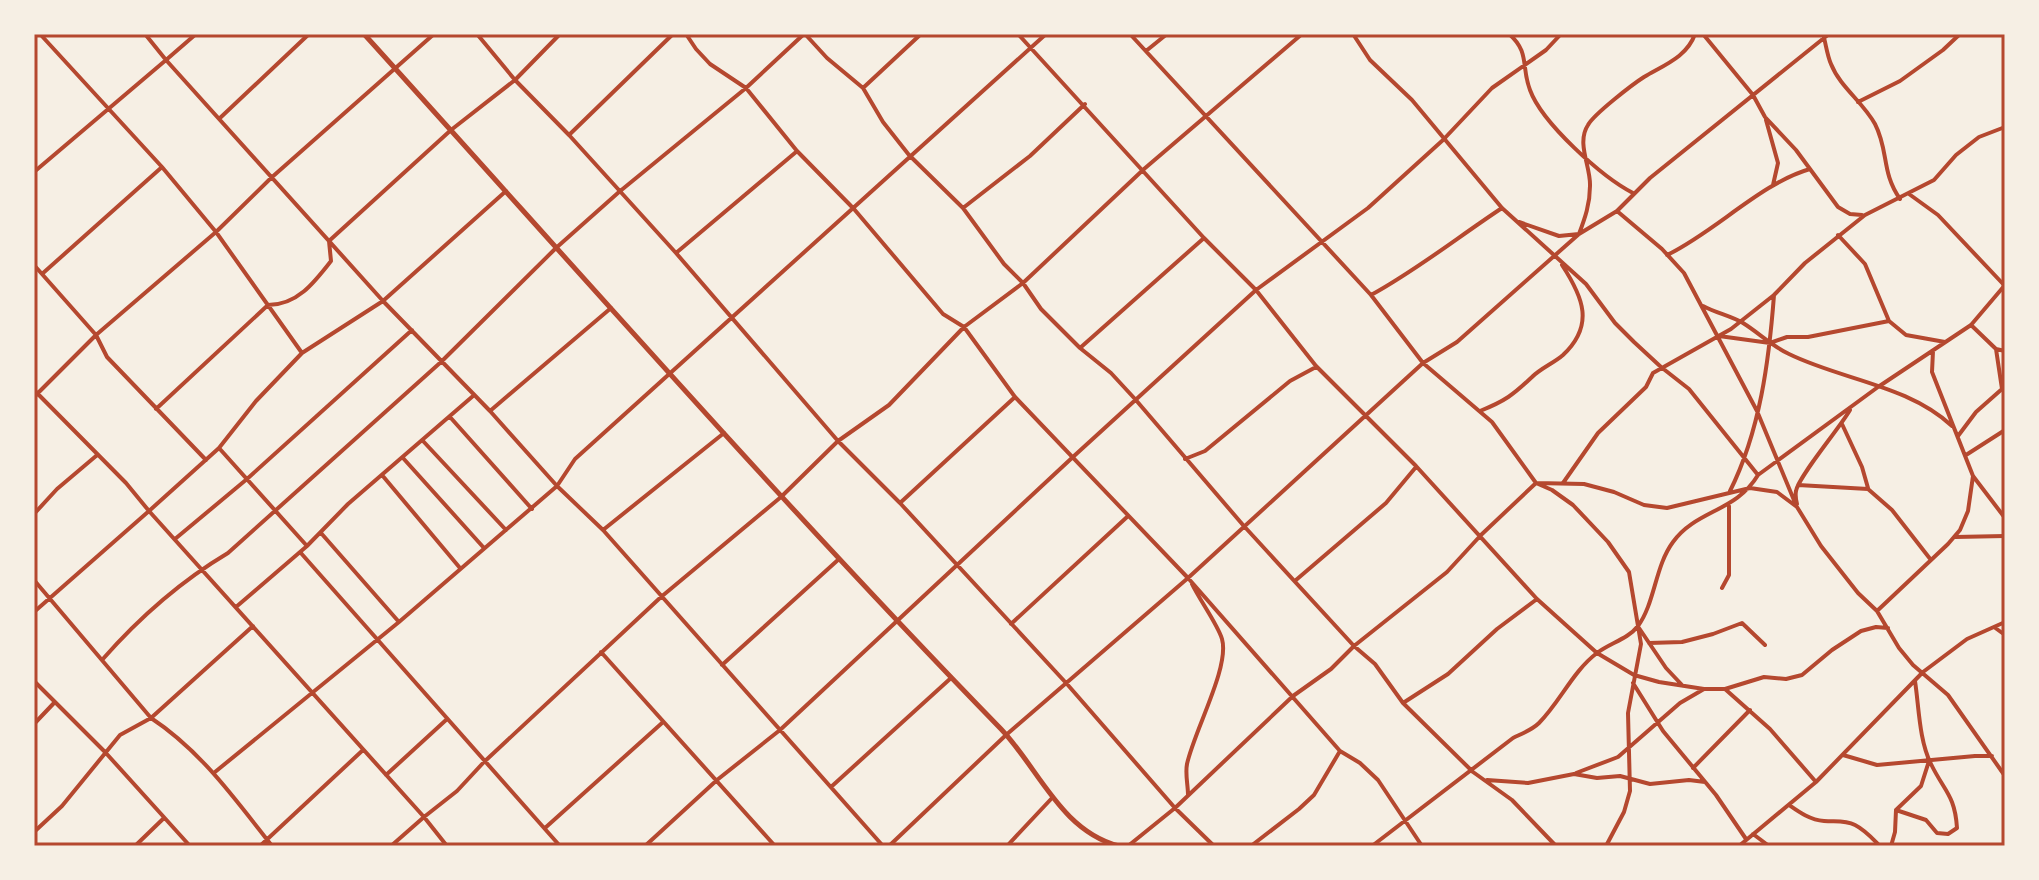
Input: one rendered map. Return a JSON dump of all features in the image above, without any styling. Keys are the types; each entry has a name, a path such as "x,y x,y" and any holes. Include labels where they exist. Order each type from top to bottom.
{"street":[{"path":"40,34 162,167 216,232 302,353"},
{"path":"145,34 383,301 490,411 557,486 603,530 886,846 1006,735 1188,578 1423,363 1457,342 1579,234 1617,211 1633,193 1829,34"},
{"path":"34,172 196,34"},
{"path":"220,118 309,34"},
{"path":"364,34 781,497 1006,735 1052,798 1081,827 1101,841 1119,846"},
{"path":"434,34 35,393 126,483 447,846"},
{"path":"477,34 515,80 676,253 838,441 900,503 1067,684 1175,808 1214,846"},
{"path":"329,241 451,130 515,80 560,34"},
{"path":"569,135 673,34"},
{"path":"686,34 710,64 746,88 797,151 854,209 943,314 964,327 1015,397 1188,578 1340,751 1360,763 1378,780 1422,846"},
{"path":"102,660 120,640 202,569 228,553 441,362 556,248 746,88 805,34 827,58 863,88 883,122 909,155 963,208 1041,309 1135,399 1243,525 1354,646 1375,664 1403,703 1473,772 1512,800 1556,846"},
{"path":"863,88 921,34"},
{"path":"1018,34 1204,238 1256,290 1316,366 1416,466 1537,599 1597,653 1634,675 1683,686 1725,689 1764,677 1786,679 1802,675 1861,631 1888,628"},
{"path":"215,772 532,509 557,486 575,459 1046,34"},
{"path":"1130,34 1371,295 1423,363 1492,422 1536,483 1573,505 1608,542 1629,572 1641,644 1628,713 1630,791 1624,812 1606,846"},
{"path":"1146,51 1167,34"},
{"path":"391,846 457,791 484,762 661,597 781,497 838,441 889,405 964,327 1023,283 1144,169 1302,34"},
{"path":"1353,34 1370,60 1412,100 1502,208 1586,284 1615,323 1689,389 1758,475"},
{"path":"645,846 717,780 780,730 1256,290 1368,208 1443,140 1492,88 1546,50 1561,34"},
{"path":"1579,234 1588,210 1591,183 1583,143 1587,125 1643,78 1669,65 1684,52 1695,34"},
{"path":"1703,34 1753,95 1765,117 1778,163 1773,187"},
{"path":"1858,102 1900,81 1960,34"},
{"path":"1511,35 1519,43 1526,63 1529,88 1542,113 1587,159 1619,186 1633,193"},
{"path":"1824,36 1831,65 1879,133 1890,184 1900,199"},
{"path":"963,208 1030,156 1085,104"},
{"path":"1765,117 1796,150 1838,207 1850,214 1865,215"},
{"path":"1563,483 1598,433 1646,387 1653,373 1741,322 1774,295 1805,263 1865,215 1934,180 1956,155 1979,137 2005,127"},
{"path":"676,253 797,151"},
{"path":"42,274 162,167"},
{"path":"1667,255 1691,243 1791,176 1810,169"},
{"path":"34,612 219,448 256,401 302,353 383,301 506,191"},
{"path":"1372,846 1473,772 1513,738 1538,725 1578,672 1597,653 1638,626 1674,540 1699,519 1729,506 1750,488 1758,475 1878,387 1971,325 2005,285 1938,215 1909,194"},
{"path":"1371,295 1404,277 1440,248 1502,208"},
{"path":"1617,211 1684,273 1757,411 1797,507 1828,555 1858,593 1877,611 1899,648 1948,695 2004,774"},
{"path":"1515,220 1559,236 1579,234"},
{"path":"1838,235 1865,264 1889,321 1906,335 1947,342"},
{"path":"1080,348 1204,238"},
{"path":"156,409 268,305 283,305 298,297 331,261 329,241"},
{"path":"1480,411 1502,402 1523,388 1532,377 1562,356 1576,340 1584,324 1583,303 1556,257"},
{"path":"34,265 96,335 107,357 206,460"},
{"path":"1729,493 1757,411 1770,343 1774,295"},
{"path":"1701,305 1741,322 1787,353 1936,411 1956,429"},
{"path":"490,411 611,308"},
{"path":"1718,336 1770,343 1787,337 1808,337 1889,321"},
{"path":"1971,325 1996,349 2005,351"},
{"path":"175,539 247,479 412,330"},
{"path":"1958,436 1976,412 2002,389 1996,349"},
{"path":"1933,351 1932,372 1973,476 2005,518"},
{"path":"1185,459 1205,451 1290,381 1316,366"},
{"path":"236,607 473,395"},
{"path":"900,503 1015,397"},
{"path":"1797,507 1798,485 1852,407"},
{"path":"450,417 532,509"},
{"path":"1842,424 1862,467 1868,489 1892,510 1931,560"},
{"path":"1966,455 2005,430"},
{"path":"603,530 724,433"},
{"path":"423,441 507,530"},
{"path":"219,448 307,546"},
{"path":"34,514 57,489 97,456"},
{"path":"403,458 484,548"},
{"path":"1296,580 1386,503 1416,466"},
{"path":"382,475 461,568"},
{"path":"1877,611 1953,537 1968,511 1973,476"},
{"path":"1128,846 1175,808 1293,696 1331,669 1354,646 1447,572 1536,483 1584,484 1644,505 1667,508 1750,488 1777,492 1797,507"},
{"path":"1798,485 1868,489"},
{"path":"1722,588 1729,575 1729,506"},
{"path":"1011,624 1128,516"},
{"path":"321,533 399,622"},
{"path":"1953,537 2005,536"},
{"path":"300,552 560,846"},
{"path":"722,665 839,559"},
{"path":"1188,578 1222,638 1223,656 1221,672 1206,705 1186,768 1188,795"},
{"path":"34,580 151,718 215,772 272,846"},
{"path":"1403,703 1448,674 1497,629 1537,599"},
{"path":"1739,846 1816,782 1923,672 1967,639 2005,622"},
{"path":"1649,643 1682,642 1742,623 1765,645"},
{"path":"34,832 62,806 120,735 151,718 253,626"},
{"path":"1638,626 1683,686"},
{"path":"1994,626 2005,635"},
{"path":"601,652 775,846"},
{"path":"831,787 951,678"},
{"path":"1896,810 1926,820 1937,833 1948,834 1957,828 1951,796 1929,761 1915,680"},
{"path":"34,681 105,752 190,846"},
{"path":"1633,682 1657,722 1746,839"},
{"path":"1485,780 1528,783 1574,774 1618,757 1680,703 1704,689"},
{"path":"1725,689 1770,729 1816,782"},
{"path":"34,724 54,703"},
{"path":"1693,768 1750,710"},
{"path":"386,775 447,720"},
{"path":"545,828 662,723"},
{"path":"260,846 363,750"},
{"path":"1251,846 1314,795 1340,751"},
{"path":"1843,755 1877,765 1992,756"},
{"path":"1891,846 1896,810 1921,786 1929,761"},
{"path":"1574,774 1629,778 1650,784 1689,780 1705,782"},
{"path":"1007,846 1052,798"},
{"path":"1789,805 1802,814 1822,821 1837,820 1853,824 1880,846"},
{"path":"135,846 164,818"},
{"path":"1753,834 1769,846"},
{"path":"765,846 770,841"}]}
